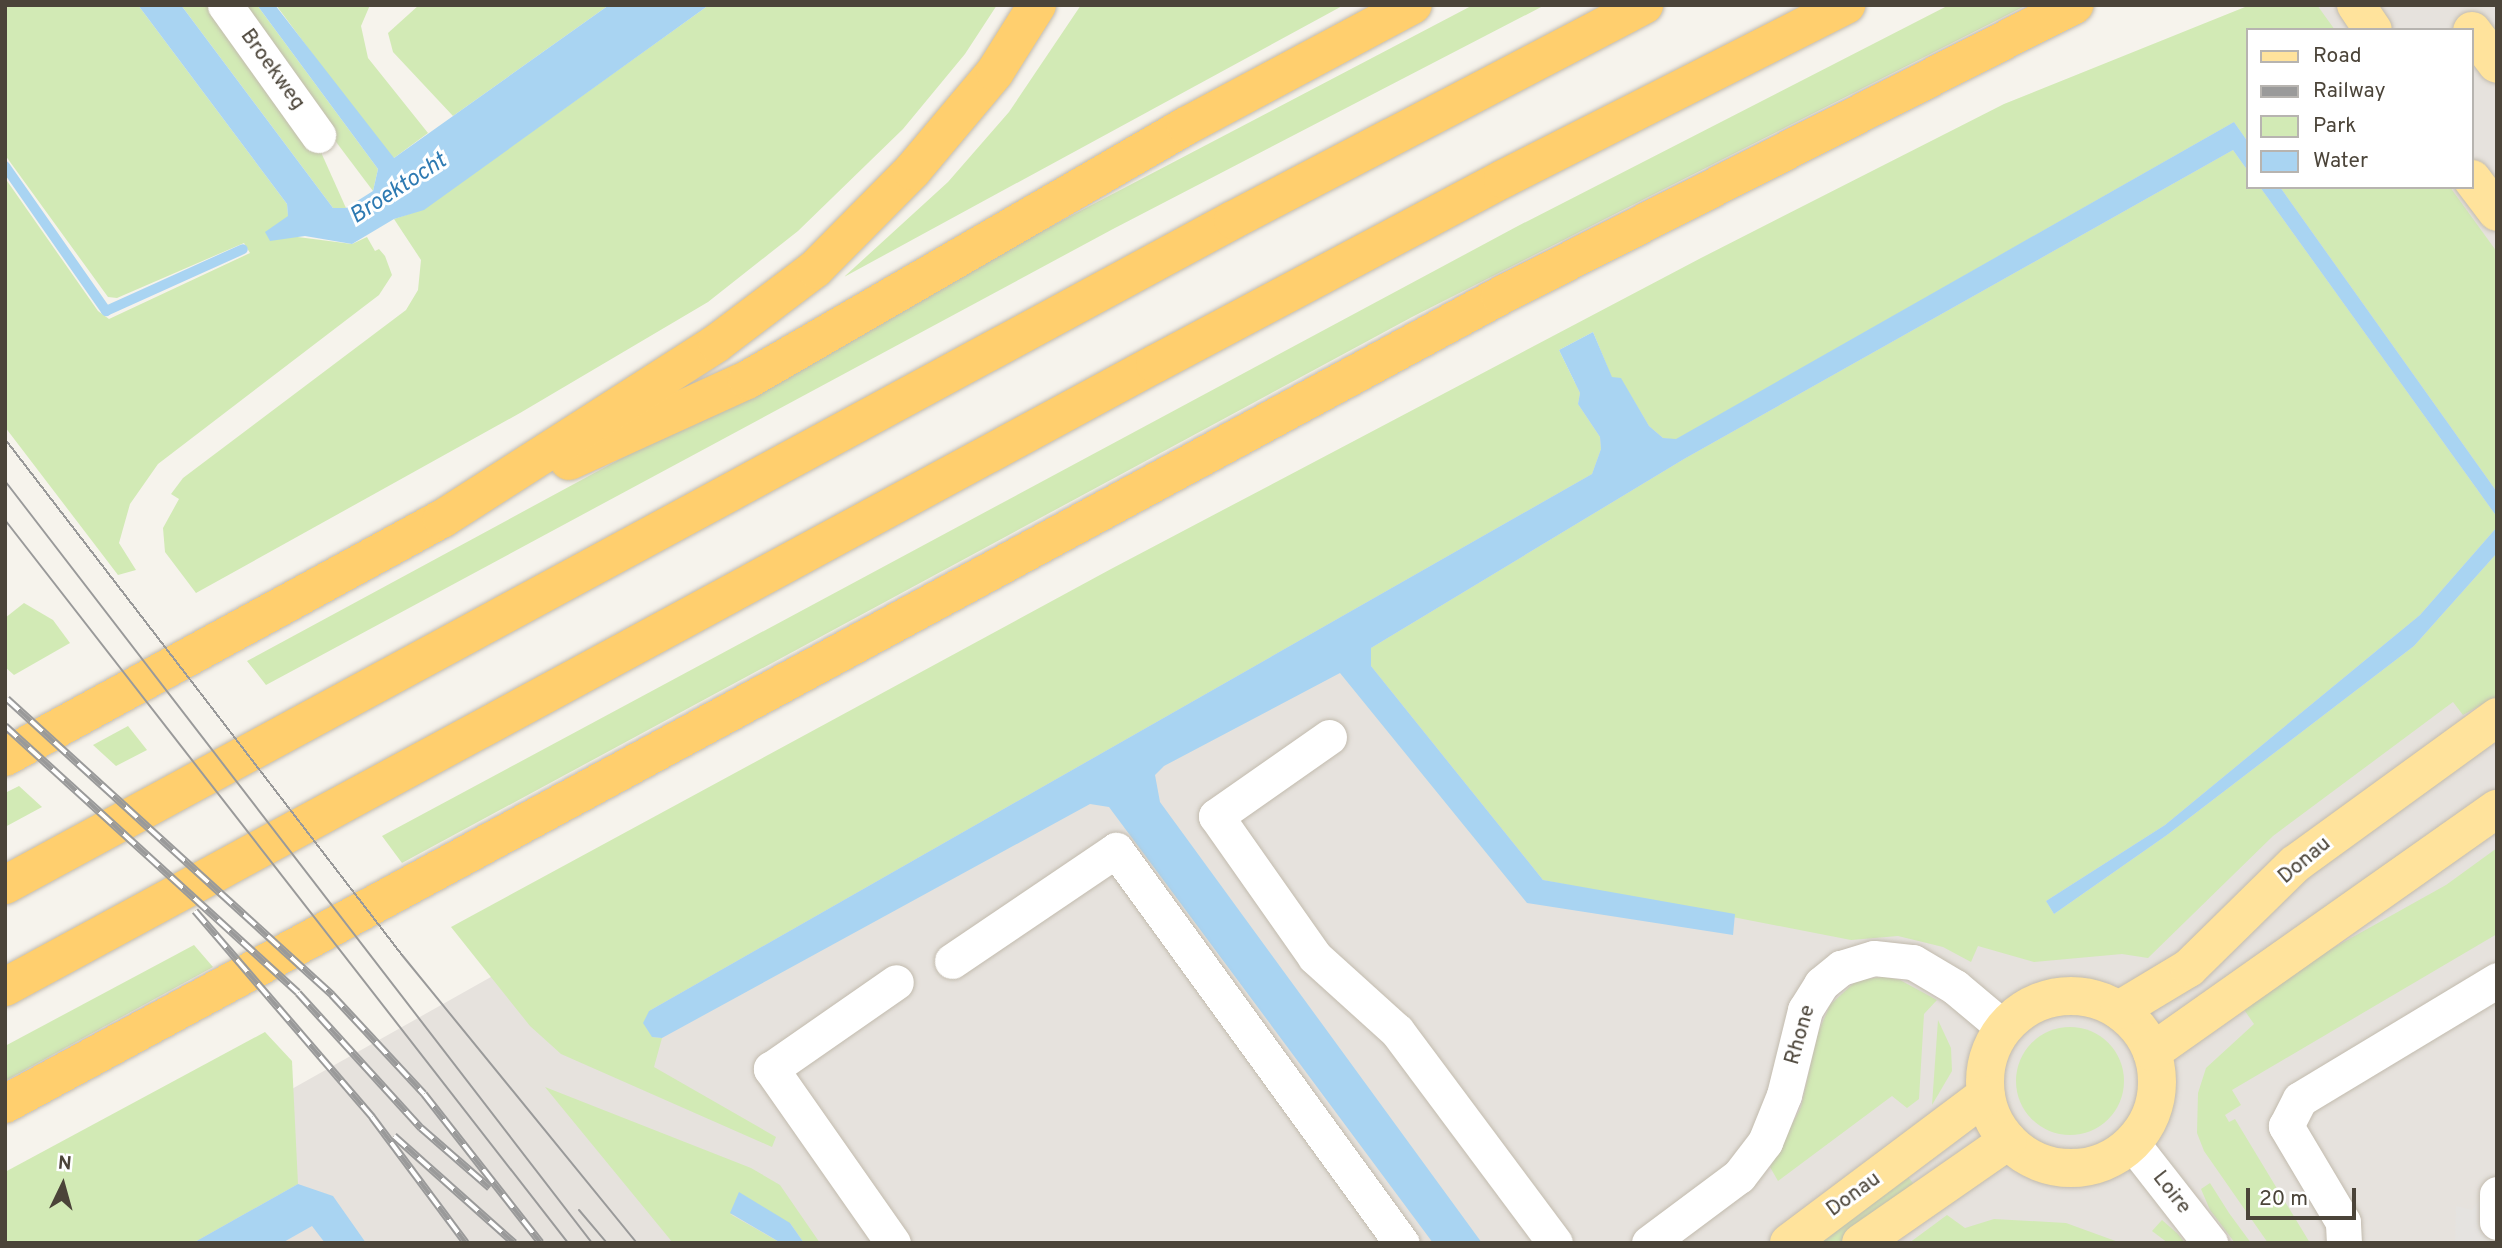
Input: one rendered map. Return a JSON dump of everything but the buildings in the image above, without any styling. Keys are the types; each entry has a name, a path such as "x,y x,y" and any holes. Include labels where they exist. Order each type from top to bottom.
{"highway":[{"path":"5,757 442,519 717,343 815,269 912,172 995,72 1037,5"},
{"path":"442,519 747,380 1186,126 1413,5"},
{"path":"5,885 1233,220 1644,5"},
{"path":"5,987 1215,332 1503,179 1846,5"},
{"path":"5,1104 1488,302 2074,5"}],"main road":[{"path":"2356,5 2372,28"},
{"path":"2453,5 2470,28"},
{"path":"2474,33 2497,64"},
{"path":"2474,182 2497,212"},
{"name":"Donau","path":"2119,1010 2189,968 2295,864 2497,717"},
{"path":"2152,1052 2497,809"},
{"path":"2059,997 2084,997 2119,1010 2139,1028 2152,1052 2157,1094 2148,1121 2132,1143 2103,1162 2069,1168 2036,1161 2008,1141 1994,1120 1986,1095 1986,1067 2004,1028 2023,1010 2059,997"},
{"name":"Donau","path":"1789,1243 1986,1095"},
{"name":"Donau","path":"1861,1243 2008,1141"}],"street":[{"name":"Broekweg","path":"225,5 318,135"},
{"path":"1329,737 1216,816 1315,957 1397,1031 1555,1243"},
{"path":"953,961 1116,850 1402,1243"},
{"name":"Rhone","path":"1649,1243 1739,1176 1765,1142 1784,1095 1805,1010 1821,984 1841,968 1874,958 1913,962 1945,980 2004,1028"},
{"path":"2344,1243 2343,1222 2286,1126 2300,1099 2497,980"},
{"path":"886,1233 771,1069 896,982"},
{"name":"Loire","path":"2132,1143 2210,1243"},
{"path":"2497,1194 2497,1222"}],"shaded area":[{"path":"2300,5 2497,5 2497,1243 18,1243 1195,581 2246,33 2246,189 2474,189 2474,28 2257,28"},
{"path":"2497,1178 2497,1243 2455,1243 2456,1206 2472,1210"}],"green space":[{"path":"5,5 138,5 287,204 290,236 352,244 367,237 375,251 379,249 385,256 392,275 379,295 158,464 130,504 119,543 136,570 118,575 5,427 5,178 98,311 109,319 250,253 244,243 117,298 108,297 5,155"},
{"path":"181,5 216,5 320,150 346,208 333,208"},
{"path":"233,5 257,5 378,169 373,191"},
{"path":"276,5 370,5 361,26 368,58 428,133 394,158 389,157"},
{"path":"419,5 609,5 453,116 393,52 388,33"},
{"path":"709,5 997,5 965,54 903,129 798,231 708,302 520,413 196,593 165,552 163,528 179,499 171,494 183,478 406,310 418,290 421,260 394,219 424,209"},
{"path":"1081,5 1344,5 844,277 948,182 1009,112"},
{"path":"1473,5 1545,5 1113,229 266,685 247,661 1021,242"},
{"path":"1949,5 2027,5 1412,317 402,863 382,836 1516,227"},
{"path":"2250,5 2317,5 2334,28 2246,28 2246,139 2234,122 1676,440 1663,438 1649,426 1621,379 1612,378 1593,332 1559,350 1580,393 1578,404 1600,437 1601,449 1592,474 649,1011 652,1037 662,1038 654,1067 776,1137 772,1147 561,1054 530,1026 451,927 1111,569 1701,258 2004,104"},
{"path":"2233,150 2246,168 2246,189 2261,189 2497,517 2497,527 2420,615 2165,825 2046,901 2054,914 2167,835 2414,646 2497,553 2497,696 2463,715 2453,702 2273,836 2148,958 2122,954 2034,962 1978,946 1971,962 1943,947 1898,936 1851,940 1543,880 1371,666 1371,648 1684,459"},
{"path":"2281,189 2451,189 2497,252 2497,492"},
{"path":"24,603 53,620 70,643 14,675 5,667 5,618"},
{"path":"128,726 147,750 116,766 93,745"},
{"path":"19,786 42,807 5,827 5,793"},
{"path":"2497,848 2497,934 2232,1090 2241,1105 2225,1115 2229,1122 2235,1119 2310,1243 2268,1243 2204,1151 2197,1133 2198,1093 2206,1068 2254,1024 2238,1001 2446,885"},
{"path":"194,945 213,967 5,1081 5,1046"},
{"path":"1884,977 1900,980 1937,1000 1924,1014 1919,1099 1907,1108 1892,1096 1778,1181 1770,1167 1801,1107 1818,1033 1830,1005 1857,980"},
{"path":"1938,1020 1951,1048 1952,1071 1932,1105"},
{"path":"2070,1027 2091,1031 2108,1043 2120,1060 2124,1081 2120,1102 2108,1119 2091,1131 2070,1135 2049,1131 2032,1119 2020,1102 2016,1081 2020,1060 2032,1043 2049,1031"},
{"path":"265,1032 292,1061 298,1184 193,1243 5,1243 5,1172"},
{"path":"545,1087 751,1168 780,1185 820,1243 804,1243 790,1223 730,1214 781,1243 673,1243"},
{"path":"1904,1172 1917,1188 1842,1243 1807,1243"},
{"path":"2210,1183 2251,1243 2235,1243 2210,1210 2201,1189"},
{"path":"1947,1215 1965,1228 1994,1219 2066,1223 2121,1243 1909,1243"},
{"path":"2162,1220 2185,1243 2168,1243 2152,1231"}],"water":[{"name":"Broektocht","path":"138,5 181,5 333,208 346,208 373,191 378,169 257,5 275,5 394,158 609,5 709,5 424,210 394,219 352,244 305,236 270,241 265,232 288,216 287,204"},
{"path":"2234,122 2246,139 2246,168 2233,150 1684,459 1371,648 1371,666 1543,880 1735,914 1733,935 1527,903 1340,673 1164,766 1155,775 1160,802 1482,1243 1433,1243 1109,807 1090,804 662,1038 652,1037 643,1023 649,1011 1592,474 1601,449 1600,437 1578,404 1580,393 1559,350 1593,332 1612,377 1621,378 1649,426 1663,438 1676,439"},
{"path":"2261,189 2281,189 2497,492 2497,517"},
{"path":"2497,527 2497,553 2414,646 2167,835 2054,914 2046,901 2165,825 2420,615"},
{"path":"298,1184 333,1196 366,1243 325,1243 312,1226 282,1243 193,1243"},
{"path":"739,1192 790,1223 804,1243 781,1243 730,1213"}],"waterway":[{"path":"5,166 106,311 243,249"}],"tram line":[{"path":"5,439 402,955 637,1243"},
{"path":"5,481 592,1243"},
{"path":"5,520 568,1243"},
{"path":"579,1210 607,1243"}],"railway":[{"path":"7,699 332,995 424,1094 541,1243"},
{"path":"5,726 298,993 421,1128 490,1188"},
{"path":"195,911 372,1117 466,1243"},
{"path":"394,1136 514,1243"}]}
